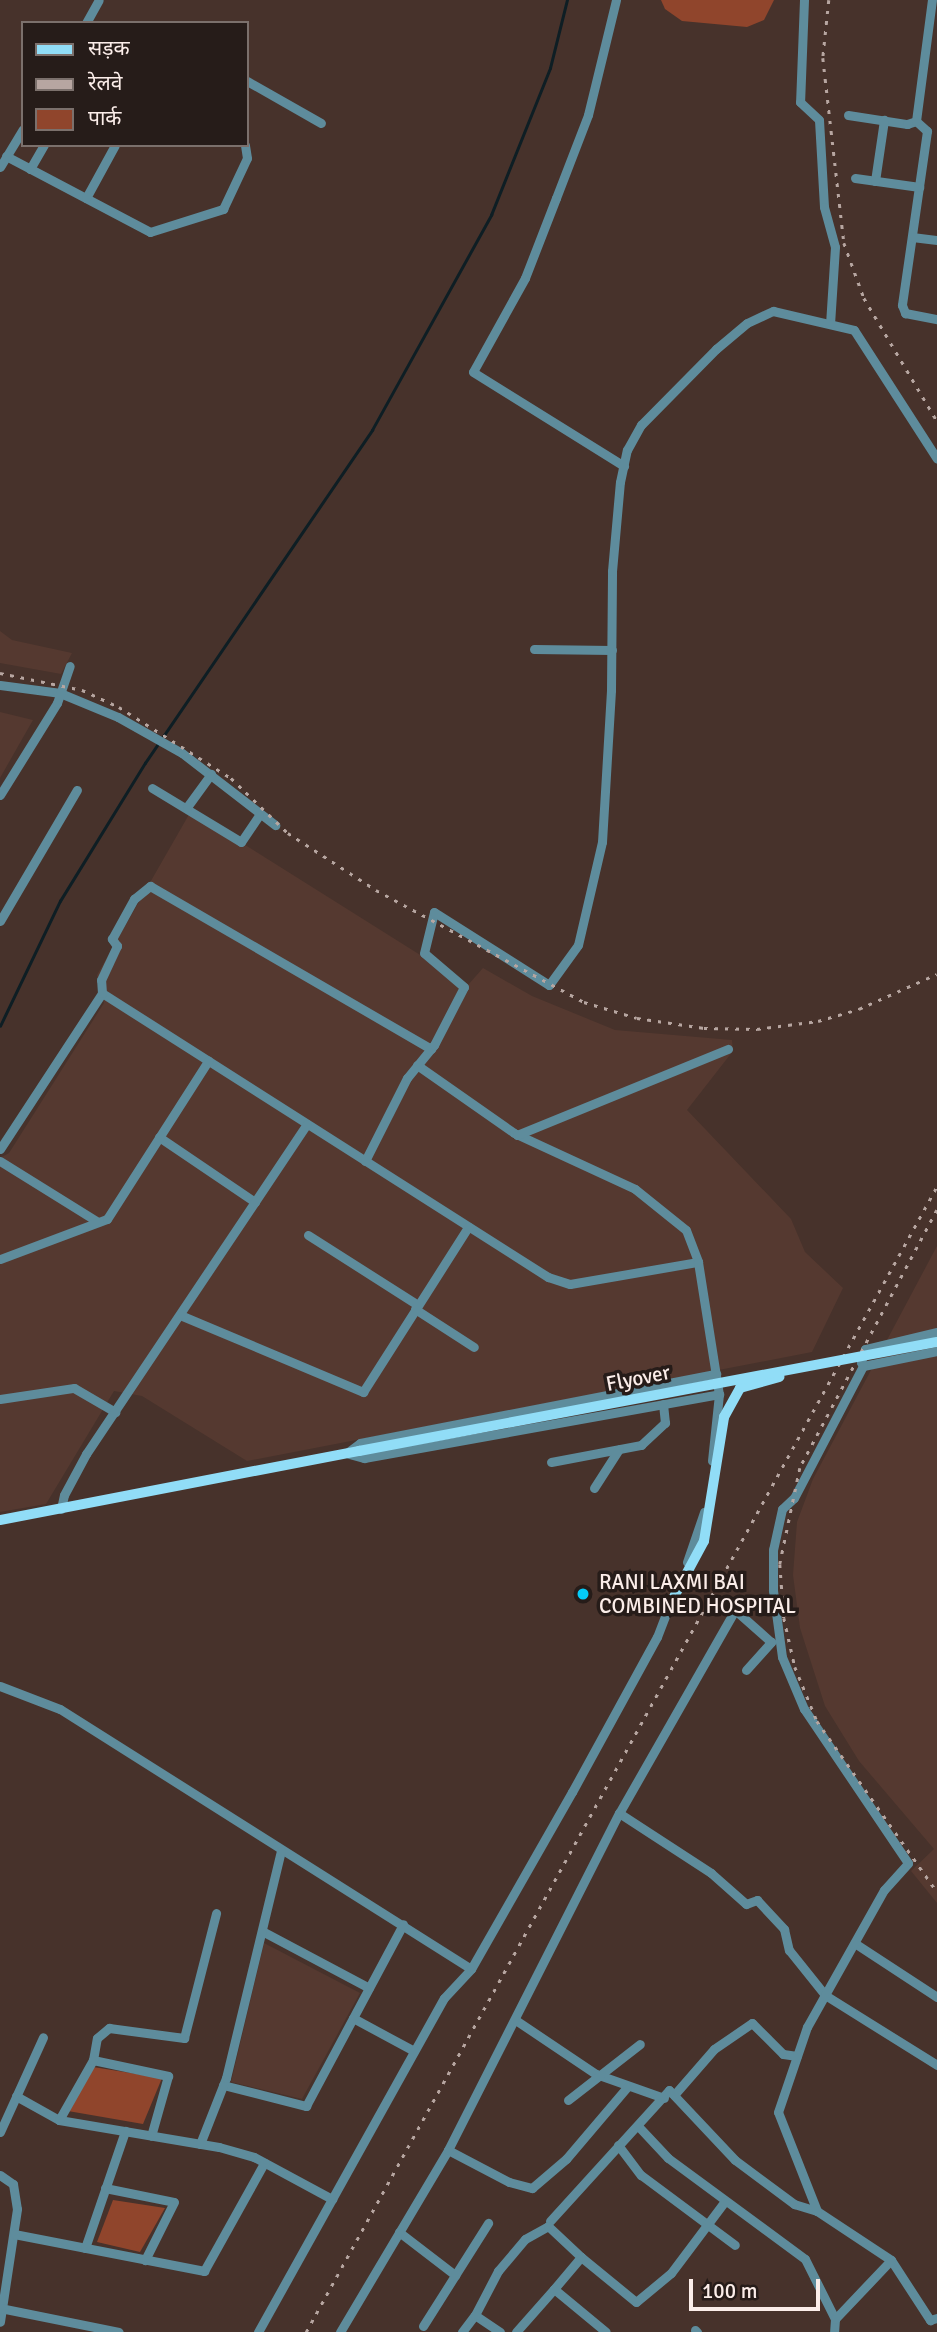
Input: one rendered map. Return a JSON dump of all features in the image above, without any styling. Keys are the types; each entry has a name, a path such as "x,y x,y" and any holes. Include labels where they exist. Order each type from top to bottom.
{"main road":[{"name":"Flyover","path":"0,1520 937,1342"},
{"path":"669,1606 704,1541 724,1417 731,1403 750,1384 804,1368"}],"street":[{"path":"89,21 99,0"},
{"path":"616,0 587,116 556,198 525,278 473,372 624,466"},
{"path":"804,0 800,102 819,120 824,207 835,247 830,324"},
{"path":"916,121 932,0"},
{"path":"248,82 321,123"},
{"path":"848,116 916,121 932,132 919,187 902,305 905,313 937,319"},
{"path":"875,181 884,120"},
{"path":"0,167 21,132"},
{"path":"30,169 43,147"},
{"path":"86,198 115,147"},
{"path":"6,156 150,232 223,209 247,158 246,147"},
{"path":"855,178 919,187"},
{"path":"912,237 937,240"},
{"path":"365,1161 417,1065 431,1049 464,987 424,953 434,912 549,985 578,945 602,842 612,650 612,571 624,466 640,425 747,323 773,311 854,330 937,459"},
{"path":"534,649 612,650"},
{"path":"0,795 60,693 69,667"},
{"path":"0,685 60,693 118,717 211,774 275,825"},
{"path":"187,807 211,774"},
{"path":"152,788 241,842 260,815"},
{"path":"0,921 77,790"},
{"path":"0,1149 102,993 101,980 117,946 112,939 134,899 150,886 431,1049"},
{"path":"102,993 548,1277 570,1284 698,1262"},
{"path":"517,1135 728,1049"},
{"path":"0,1259 107,1219 208,1061"},
{"path":"258,2332 444,1998 471,1969 657,1637 692,1553 709,1493 719,1394 698,1262 686,1230 664,1209 635,1189 517,1135 417,1065"},
{"path":"61,1509 64,1494 114,1412 307,1124"},
{"path":"159,1137 255,1202"},
{"path":"0,1161 98,1222"},
{"path":"180,1315 363,1391 468,1227"},
{"path":"308,1235 474,1347"},
{"path":"817,2211 778,2112 797,2056 825,1996 884,1890 908,1863 804,1709 782,1657 773,1590 774,1550 782,1509 794,1498 863,1366 865,1349 937,1332"},
{"path":"863,1366 937,1351"},
{"path":"347,1453 360,1443 716,1374"},
{"path":"0,1399 74,1388 114,1412"},
{"path":"347,1453 364,1458 719,1394"},
{"path":"551,1462 641,1445 665,1423 663,1404"},
{"path":"594,1488 619,1449"},
{"path":"340,2332 448,2150 517,2021 620,1813 735,1610 771,1642 746,1670"},
{"path":"0,1686 60,1709 471,1969"},
{"path":"620,1813 711,1873 747,1904 757,1900 784,1929 789,1950 825,1996 937,2065"},
{"path":"200,2144 223,2085 281,1851"},
{"path":"59,2120 93,2060 97,2038 109,2028 184,2038 216,1913"},
{"path":"223,2085 306,2106 403,1924"},
{"path":"262,1931 369,1989"},
{"path":"856,1944 937,1997"},
{"path":"353,2018 414,2051"},
{"path":"517,2021 596,2074 664,2098"},
{"path":"674,2095 714,2049 752,2023 783,2054 797,2056"},
{"path":"0,2132 43,2037"},
{"path":"568,2100 596,2074 640,2044"},
{"path":"93,2060 168,2076 151,2136"},
{"path":"448,2150 509,2182 532,2188 566,2159 627,2087"},
{"path":"550,2221 670,2090 735,2160 794,2204 817,2211 891,2260 930,2320 937,2318"},
{"path":"16,2096 59,2120 200,2144 264,2163 332,2199"},
{"path":"639,2126 668,2158 805,2259 835,2319 834,2332"},
{"path":"85,2248 125,2131"},
{"path":"618,2145 641,2175 735,2245"},
{"path":"14,2234 204,2271 264,2163"},
{"path":"0,2175 13,2184 17,2209 0,2322"},
{"path":"105,2188 174,2202 145,2260"},
{"path":"462,2332 475,2315 498,2271 525,2239 548,2226 636,2302 671,2273 725,2201"},
{"path":"422,2326 488,2223"},
{"path":"399,2232 455,2276"},
{"path":"516,2332 581,2257"},
{"path":"835,2319 891,2260"},
{"path":"554,2289 602,2331"},
{"path":"1,2309 119,2332"},
{"path":"475,2315 500,2332"}],"shaded area":[{"path":"0,631 12,640 72,653 61,674 0,663"},
{"path":"0,712 33,720 0,778"},
{"path":"191,811 468,985 483,968 532,996 615,1030 732,1040 733,1051 687,1110 791,1219 805,1252 843,1288 812,1352 247,1461 142,1396 114,1391 46,1504 0,1512 0,1158 9,1153 104,1003 97,975"},
{"path":"937,1246 937,1903 911,1871 934,1849 859,1761 825,1706 800,1628 793,1575 797,1522 813,1479"},
{"path":"264,1943 360,1993 302,2099 231,2082"}],"green space":[{"path":"661,0 774,0 764,20 747,27 682,21 665,9"},
{"path":"93,2067 162,2078 143,2124 68,2111"},
{"path":"113,2200 165,2208 140,2252 97,2242"}],"waterway":[{"path":"0,1026 60,901 145,763 372,430 491,215 550,68 567,0"}],"railway":[{"path":"829,0 823,58 844,243 864,298 937,421"},
{"path":"0,673 82,690 119,707 231,778 288,833 376,890 584,1002 637,1018 704,1028 757,1029 818,1021 859,1009 937,974"},
{"path":"306,2332 937,1186"},
{"path":"937,1210 800,1468 780,1564 784,1618 795,1667 817,1721 937,1892"}],"place":[{"name":"RANI LAXMI BAI COMBINED HOSPITAL","path":"583,1594"}]}
